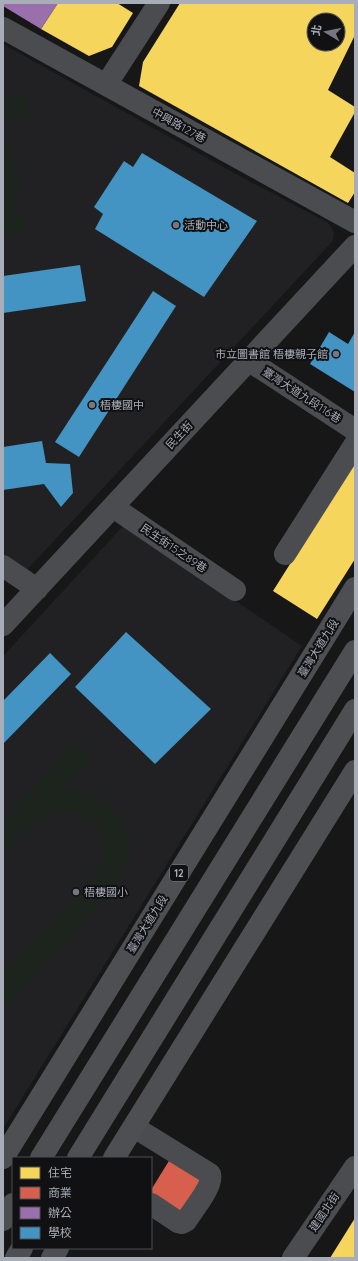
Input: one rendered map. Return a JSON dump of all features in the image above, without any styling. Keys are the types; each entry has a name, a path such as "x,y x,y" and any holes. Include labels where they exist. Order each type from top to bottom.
{"main road":[{"name":"臺灣大道九段","path":"3,1158 355,588"},
{"path":"42,1157 355,651"},
{"path":"79,1157 355,710"},
{"path":"115,1157 355,770"},
{"path":"3,1220 12,1206"},
{"path":"16,1258 21,1249"},
{"path":"52,1258 57,1249"}],"street":[{"path":"106,85 159,3"},
{"name":"中興路127巷","path":"3,28 355,222"},
{"name":"民生街","path":"3,625 355,246"},
{"name":"臺灣大道九段116巷","path":"248,360 355,430"},
{"path":"285,554 355,444"},
{"name":"民生街15之89巷","path":"113,507 235,590"},
{"path":"3,566 37,589"},
{"path":"134,1127 210,1174 211,1177 208,1187 186,1221 182,1223 178,1222 152,1205"},
{"name":"建國北街","path":"293,1258 355,1169"}],"shaded area":[{"name":"梧棲國中","path":"3,44 236,174 327,222 334,233 333,240 330,244 25,572 3,565"},
{"path":"26,95 32,115 3,121 3,98"},
{"path":"3,132 12,149 17,166 18,179 17,198 9,216 24,217 27,233 3,236"},
{"name":"梧棲國小","path":"124,525 302,646 3,1129 3,656"},
{"path":"76,742 92,759 64,787 87,792 97,796 121,816 128,832 130,849 126,870 114,889 7,1007 3,1008 3,974 101,869 103,852 102,841 98,829 87,817 69,812 47,815 27,828 3,855 3,820"}],"building: 住宅":[{"path":"58,3 117,3 133,13 112,47 89,56 41,29"},
{"path":"180,3 355,3 355,35 328,90 355,107 355,112 330,157 355,173 355,192 348,203 139,86 143,62"},
{"path":"355,461 355,559 317,619 273,591"},
{"path":"355,1218 355,1258 330,1258"}],"building: 商業":[{"path":"172,1156 205,1177 180,1216 152,1199 152,1188"}],"building: 辦公":[{"path":"3,3 58,3 41,29 3,6"}],"building: 學校":[{"name":"活動中心","path":"142,153 257,221 204,297 95,229 103,214 94,207 124,161 133,167"},
{"path":"80,265 86,301 3,313 3,276"},
{"path":"153,291 176,306 79,457 55,442"},
{"name":"市立圖書館 梧棲親子館","path":"329,332 348,344 355,332 355,392 310,364"},
{"path":"42,441 46,463 70,464 73,493 61,507 44,484 3,490 3,447"},
{"path":"126,632 211,709 155,764 75,687"},
{"path":"50,653 71,674 3,744 3,701"}],"place":[{"name":"活動中心","path":"176,225"},
{"name":"市立圖書館 梧棲親子館","path":"336,354"},
{"name":"梧棲國中","path":"92,405"},
{"name":"梧棲國小","path":"76,892"}]}
